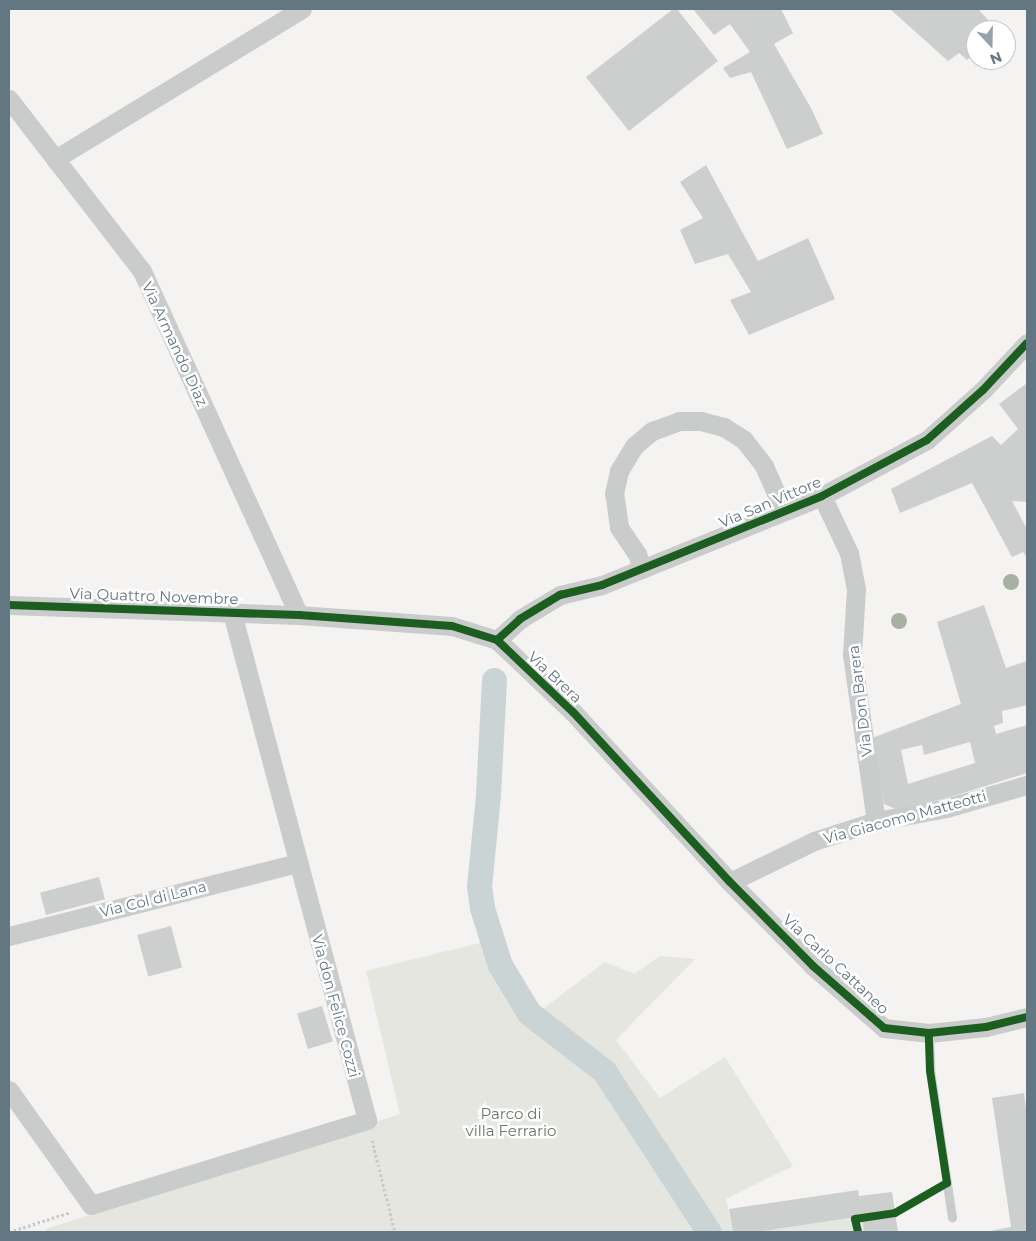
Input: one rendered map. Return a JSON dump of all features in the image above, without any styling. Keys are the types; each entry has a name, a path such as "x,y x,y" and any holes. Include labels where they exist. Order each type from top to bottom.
{"street":[{"path":"55,159 302,9"},
{"name":"Via Armando Diaz","path":"9,99 142,270 299,615"},
{"name":"Via San Vittore","path":"497,640 520,619 560,595 602,585 822,496 927,440 983,390 1027,343"},
{"path":"642,569 637,554 619,528 614,493 619,471 634,446 652,431 679,421 701,421 724,427 744,440 764,466 784,511"},
{"name":"Via Don Barera","path":"822,496 849,553 856,589 852,654 876,821"},
{"name":"Via Quattro Novembre","path":"9,605 299,615"},
{"name":"Via don Felice Cozzi","path":"232,613 367,1120"},
{"name":"Via Brera","path":"299,615 452,626 497,640 573,712 730,882"},
{"name":"Via Giacomo Matteotti","path":"730,882 814,841 876,821 946,808 1027,785"},
{"name":"Via Col di Lana","path":"9,936 298,863"},
{"name":"Via Carlo Cattaneo","path":"730,882 813,966 884,1028 929,1033 986,1027 1027,1017"},
{"path":"9,1090 91,1205 367,1120"}],"lane":[{"path":"929,1033 930,1070 952,1217"}],"path":[{"path":"367,1120 395,1232"},
{"path":"895,1213 947,1184"},
{"path":"9,1232 91,1205"},
{"path":"858,1232 856,1219 862,1218"}],"green space":[{"name":"Parco di villa Ferrario","path":"496,939 502,957 536,1014 605,962 634,974 660,956 695,959 616,1040 660,1098 725,1057 793,1166 726,1199 733,1232 47,1232 46,1229 400,1114 366,971"},
{"path":"862,1216 864,1232 757,1232"}],"building":[{"path":"673,9 677,9 718,61 629,131 586,77"},
{"path":"693,9 781,9 793,33 774,44 812,110 823,134 787,149 751,72 730,78 723,68 750,52 730,24 714,35"},
{"path":"890,9 978,9 988,20 966,20 966,59 959,53 948,61"},
{"path":"706,165 758,261 808,238 835,299 749,335 730,300 751,292 728,254 695,264 680,230 703,218 680,182"},
{"path":"1027,383 1027,502 1012,501 1027,529 1027,558 1023,552 1012,557 972,483 900,513 891,489 992,436 1001,445 1018,429 999,404"},
{"path":"984,605 1006,668 1027,661 1027,705 1002,711 1003,723 994,726 996,734 1027,725 1027,773 944,799 896,809 884,804 872,738 961,704 937,622","holes":["970,742 975,763 908,784 901,750 922,745 924,755"]},
{"path":"99,877 105,899 46,915 40,893"},
{"path":"171,926 182,968 148,977 137,935"},
{"path":"322,1006 333,1041 308,1049 297,1014"},
{"path":"1024,1093 1027,1116 1027,1232 984,1232 1011,1227 992,1098"},
{"path":"858,1190 859,1196 892,1192 898,1232 864,1232 862,1216 757,1232 733,1232 729,1209"}],"waterway":[{"path":"494,680 488,795 479,886 482,908 500,965 529,1013 604,1071 709,1232"}],"cycle path":[{"path":"497,640 520,619 560,595 602,585 822,496 927,440 983,390 1027,343"},
{"path":"9,605 299,615 452,626 497,640 573,712 730,882 813,966 884,1028 929,1033 986,1027 1027,1017"},
{"path":"858,1232 855,1219 895,1213 947,1183 930,1070 929,1033"}]}
